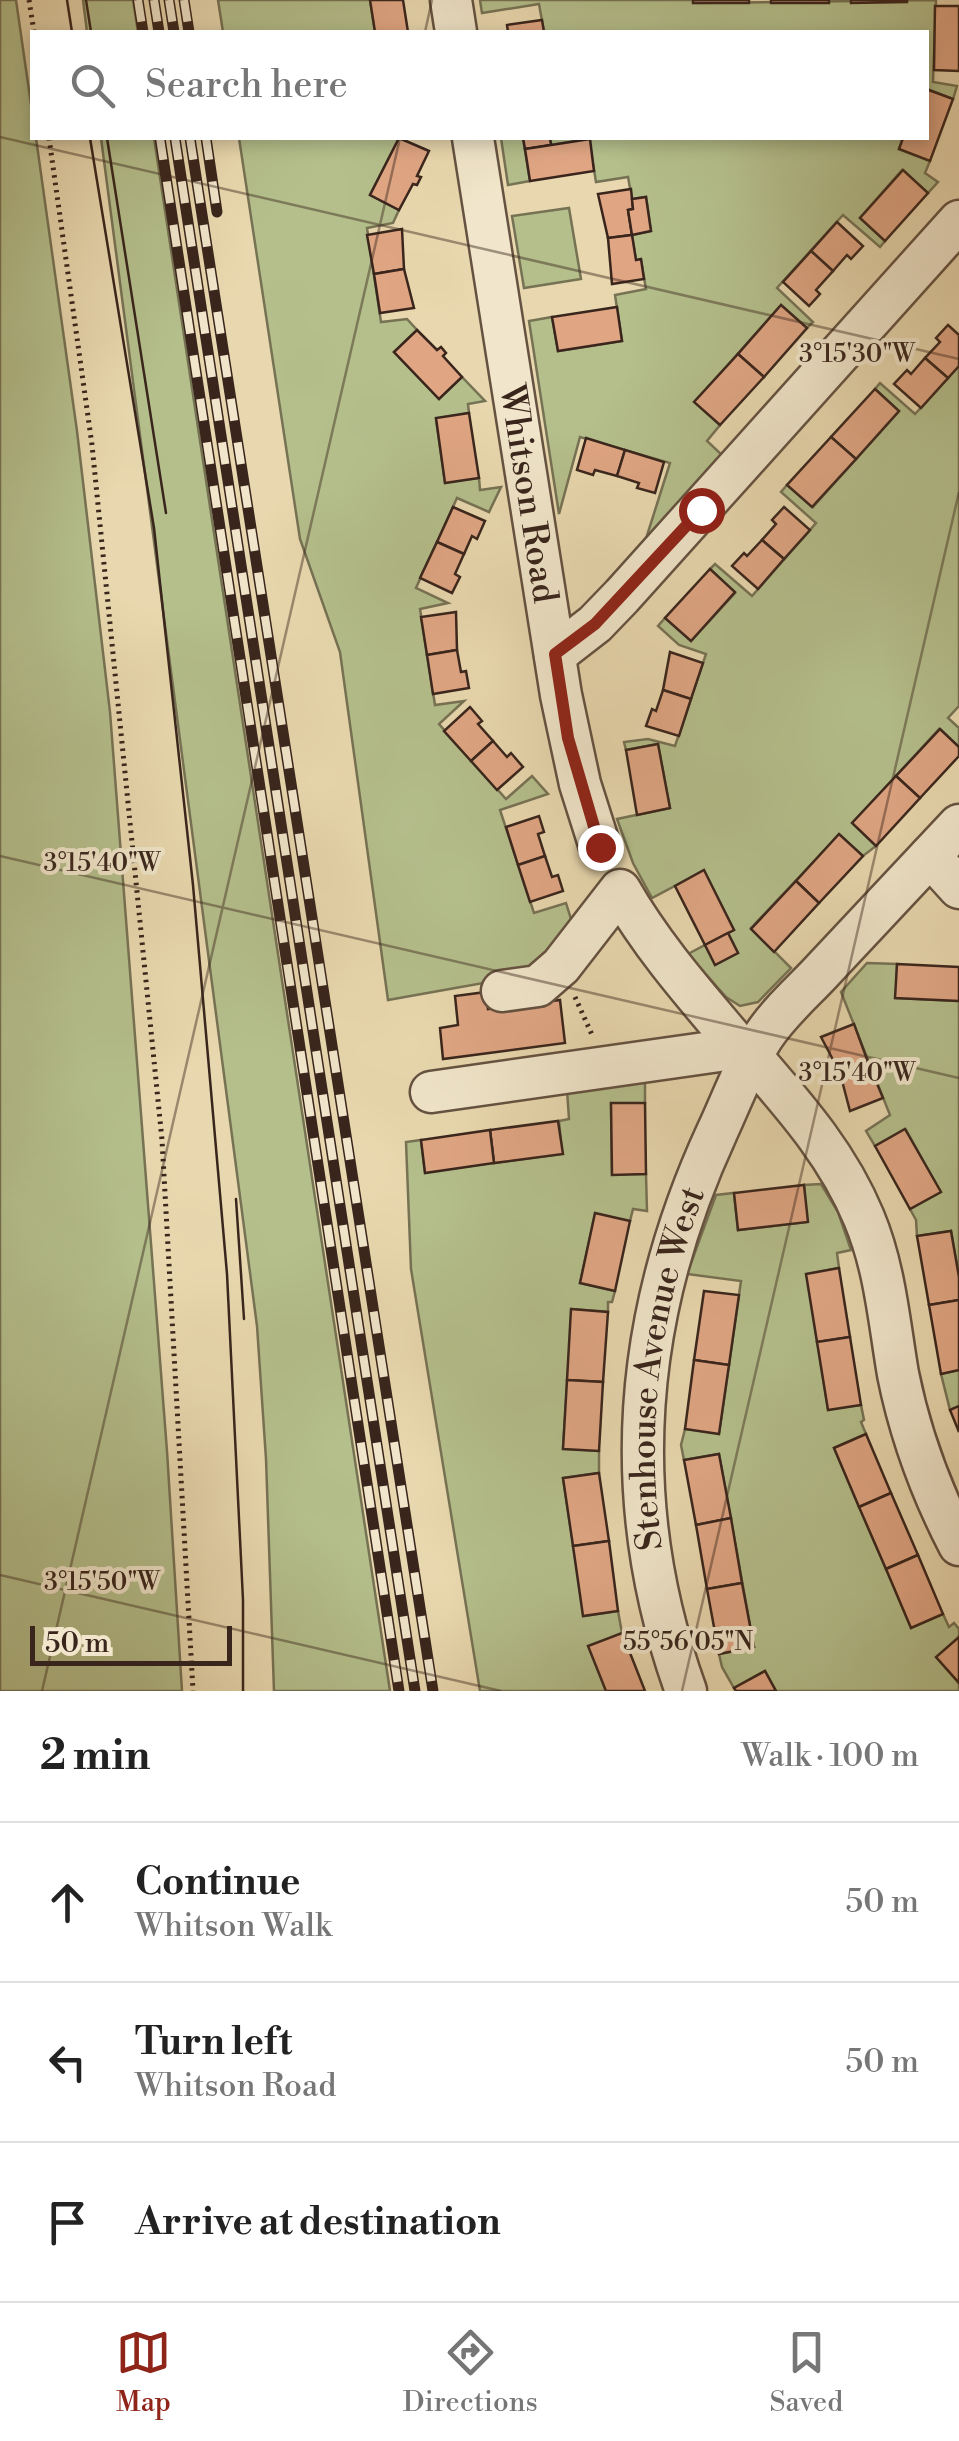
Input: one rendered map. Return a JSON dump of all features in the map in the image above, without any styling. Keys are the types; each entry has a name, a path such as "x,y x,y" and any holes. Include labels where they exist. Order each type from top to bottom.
{"street":[{"path":"451,0 456,30"},
{"name":"Whitson Road","path":"473,140 568,738 600,847"},
{"path":"555,654 595,624 622,596 959,221"},
{"name":"Stenhouse Avenue West","path":"686,1691 660,1604 647,1534 641,1430 661,1283 674,1236 746,1053 959,826"},
{"path":"930,856 959,888"},
{"path":"502,991 538,986 561,966 620,890 642,928 834,1156 865,1220 885,1286 908,1415 933,1490 959,1545"},
{"path":"431,1092 746,1053"}],"path":[{"path":"29,0 34,30"},
{"path":"50,140 92,446 160,1121 193,1691"}],"green space":[{"path":"0,0 16,0 30,97 30,140 36,140 77,431 110,712 182,1691 0,1691"},
{"path":"83,0 133,0 138,30 87,30"},
{"path":"218,0 370,0 375,30 223,30"},
{"path":"480,0 936,0 933,82 957,86 953,99 929,90 929,30 544,30 539,4 482,13"},
{"path":"101,140 154,140 390,1691 274,1691 257,1326"},
{"path":"239,140 398,140 370,195 399,210 393,223 367,228 381,322 407,319 417,330 394,352 439,399 462,377 485,401 468,404 469,413 436,419 445,482 479,478 480,490 501,487 489,512 457,498 416,588 448,603 420,609 435,705 464,701 439,724 506,799 532,776 548,794 500,810 534,913 566,903 573,925 551,956 511,978 388,1000 340,652 300,539"},
{"path":"501,140 523,140 530,181 508,185"},
{"path":"550,140 583,140 551,145"},
{"path":"589,140 902,140 899,149 930,161 925,173 938,182 928,193 902,170 860,218 885,241 880,247 843,215 777,288 813,322 807,328 781,305 695,402 720,425 707,441 723,456 644,545 670,463 580,437 559,514 529,321 552,317 558,351 622,341 615,295 646,289 632,235 651,231 646,197 632,199 628,177 596,182"},
{"path":"569,208 581,279 524,288 512,216"},
{"path":"959,366 959,706 948,718 959,728 959,747 939,729 853,823 876,846 863,856 839,835 751,928 791,968 758,1002 740,1006 726,997 688,954 705,945 716,964 738,953 728,933 734,930 703,871 652,898 633,863 617,819 670,808 658,744 626,750 624,742 648,739 675,746 706,654 679,645 658,626 665,618 691,641 735,593 710,569 715,564 752,596 816,523 781,492 787,485 813,507 899,411 875,389 880,383 915,414"},
{"path":"867,963 897,964 896,998 959,1001 959,1277 951,1231 917,1236 916,1220 910,1209 940,1191 906,1130 875,1146 866,1131 890,1115 841,992"},
{"path":"645,1080 645,1103 611,1104 612,1174 646,1174 647,1211 633,1209 630,1221 595,1214 580,1283 615,1291 612,1302 608,1302 608,1312 572,1309 563,1448 599,1451 599,1473 563,1478 584,1616 618,1611 622,1633 589,1647 606,1691 480,1691 411,1269 406,1142 421,1140 425,1172 562,1154 559,1121 569,1119 567,1090"},
{"path":"821,1184 838,1212 851,1250 837,1253 839,1268 807,1274 828,1409 861,1405 866,1434 834,1448 911,1627 943,1614 949,1627 954,1623 959,1629 959,1691 776,1691 765,1671 734,1688 722,1667 719,1654 754,1647 719,1454 684,1460 681,1445 685,1429 719,1433 741,1281 687,1274 716,1195 734,1193 738,1230 807,1222 804,1185"},
{"path":"959,1370 959,1406 950,1410 941,1374"}],"building":[{"path":"370,0 403,0 408,30 375,30"},
{"path":"749,0 749,3 693,3"},
{"path":"829,0 829,3 771,3"},
{"path":"907,0 907,2 851,3"},
{"path":"935,6 959,6 959,71 934,70"},
{"path":"542,20 544,30 508,30 507,25"},
{"path":"929,90 953,99 930,161 899,149 902,140 929,140"},
{"path":"398,140 429,151 417,185 413,184 399,210 370,195"},
{"path":"523,140 550,140 551,145 525,149"},
{"path":"590,140 594,171 530,181 525,149"},
{"path":"903,170 928,193 885,241 860,218"},
{"path":"631,189 633,209 628,210 632,235 608,238 598,194"},
{"path":"646,197 651,231 632,235 628,210 633,209 632,199"},
{"path":"837,222 863,246 851,259 847,255 833,271 811,251"},
{"path":"402,229 404,269 374,274 367,235"},
{"path":"632,235 644,279 612,284 608,238"},
{"path":"811,251 833,271 816,290 820,294 809,306 783,282"},
{"path":"404,269 414,308 380,313 374,274"},
{"path":"781,305 807,328 764,377 738,354"},
{"path":"617,307 622,341 558,351 552,317"},
{"path":"948,325 959,335 959,366 948,378 925,358 940,342 936,338"},
{"path":"417,330 437,350 441,347 446,353 443,356 462,377 439,399 394,352"},
{"path":"738,354 764,377 720,425 694,402"},
{"path":"925,358 948,378 921,408 894,384 907,370 911,374"},
{"path":"875,389 899,411 856,459 831,437"},
{"path":"469,413 479,478 445,483 436,418"},
{"path":"831,437 856,459 812,507 787,485"},
{"path":"586,438 625,450 617,476 577,470"},
{"path":"625,450 664,462 655,493 617,476"},
{"path":"453,507 485,521 464,554 437,542"},
{"path":"784,507 810,530 784,559 762,540"},
{"path":"762,540 784,559 758,589 732,566"},
{"path":"437,542 464,554 452,593 420,578"},
{"path":"710,569 735,592 691,641 665,618"},
{"path":"456,612 457,650 427,655 421,617"},
{"path":"457,650 469,688 433,694 427,655"},
{"path":"670,652 703,663 691,699 663,690"},
{"path":"663,690 691,699 679,736 646,726"},
{"path":"470,707 493,741 471,761 444,731"},
{"path":"940,729 959,747 959,756 920,798 896,776"},
{"path":"493,741 523,767 497,790 471,761"},
{"path":"658,744 670,808 637,815 626,750"},
{"path":"896,776 920,798 876,846 852,823"},
{"path":"539,816 544,832 538,834 545,856 518,865 506,827"},
{"path":"839,834 863,856 819,903 796,881"},
{"path":"545,856 552,877 558,875 563,891 530,902 518,865"},
{"path":"704,870 734,930 705,945 675,886"},
{"path":"796,881 819,903 774,952 751,929"},
{"path":"728,933 738,953 715,965 705,945"},
{"path":"897,964 959,967 959,1001 895,998"},
{"path":"486,992 488,1009 560,1000 565,1043 443,1059 440,1028 458,1025 455,996"},
{"path":"854,1024 868,1062 840,1073 821,1037"},
{"path":"868,1062 883,1098 850,1111 840,1073"},
{"path":"611,1103 645,1103 646,1174 612,1175"},
{"path":"558,1121 563,1154 494,1163 490,1130"},
{"path":"905,1129 941,1192 910,1209 875,1146"},
{"path":"490,1130 494,1163 425,1173 421,1140"},
{"path":"804,1185 808,1222 738,1230 734,1193"},
{"path":"595,1213 630,1221 615,1291 580,1283"},
{"path":"951,1231 959,1300 929,1305 917,1236"},
{"path":"839,1268 850,1337 817,1342 806,1274"},
{"path":"704,1291 739,1295 729,1365 694,1360"},
{"path":"959,1300 959,1370 941,1374 929,1305"},
{"path":"571,1309 608,1312 603,1382 567,1380"},
{"path":"850,1337 861,1405 828,1410 817,1342"},
{"path":"694,1360 729,1365 719,1434 685,1429"},
{"path":"567,1380 603,1382 599,1451 563,1449"},
{"path":"959,1406 959,1432 950,1410"},
{"path":"866,1434 891,1493 859,1507 834,1448"},
{"path":"719,1454 731,1518 696,1525 684,1460"},
{"path":"599,1473 609,1541 573,1546 563,1478"},
{"path":"891,1493 918,1555 886,1569 859,1507"},
{"path":"731,1518 742,1583 707,1589 696,1525"},
{"path":"609,1541 618,1611 583,1616 573,1546"},
{"path":"918,1555 943,1614 911,1628 886,1569"},
{"path":"742,1583 754,1647 719,1654 707,1589"},
{"path":"622,1633 645,1691 606,1691 588,1646"},
{"path":"959,1637 959,1683 936,1657"},
{"path":"765,1671 776,1691 734,1688"}],"tram line":[{"path":"67,0 72,30"},
{"path":"86,0 91,30"},
{"path":"90,140 154,528 193,885 227,1274 243,1600 243,1691"},
{"path":"107,140 166,513"},
{"path":"236,1199 244,1319"}],"railway":[{"path":"138,0 143,30"},
{"path":"154,0 159,30"},
{"path":"169,0 174,30"},
{"path":"184,0 189,30"},
{"path":"160,140 399,1691"},
{"path":"175,140 415,1691"},
{"path":"190,140 433,1691"},
{"path":"206,140 217,212"}],"route":[{"path":"600,847 568,738 555,654 595,624 701,510"}]}
